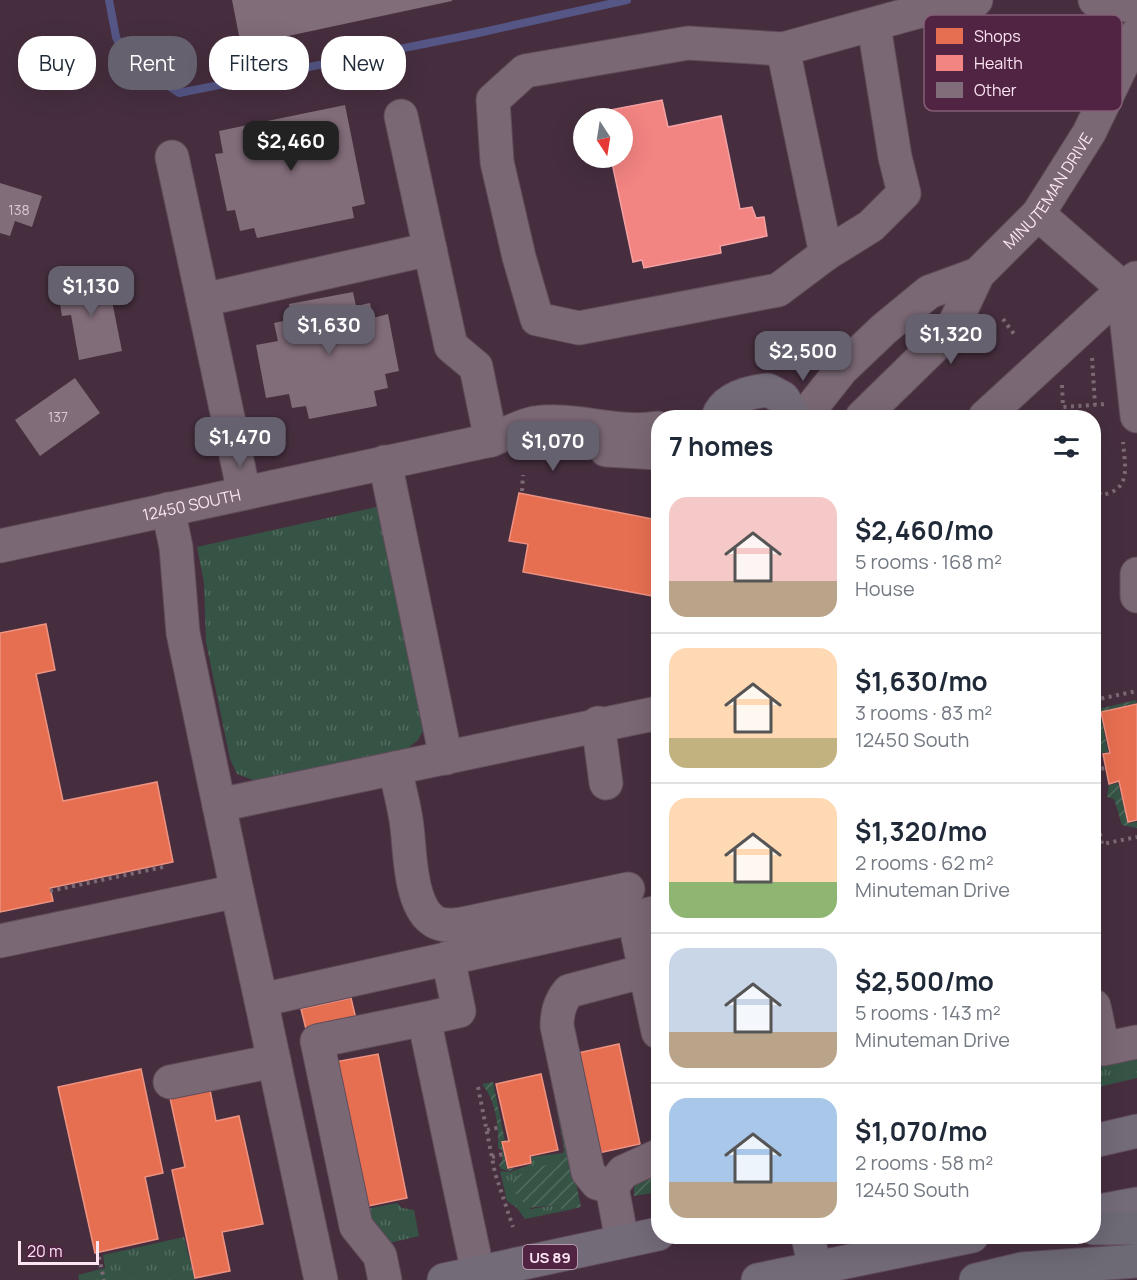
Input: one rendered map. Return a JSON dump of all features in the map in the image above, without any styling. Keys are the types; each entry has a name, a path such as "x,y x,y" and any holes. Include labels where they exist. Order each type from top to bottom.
{"highway":[{"path":"1101,1228 1137,1228"},
{"path":"976,1280 1022,1269 1137,1261"}],"main road":[{"path":"720,410 739,397 768,390 783,398 790,410"},
{"path":"1101,1139 1137,1131"},
{"path":"1101,1211 1137,1204"},
{"name":"US 89","path":"444,1280 651,1236"},
{"path":"810,1244 816,1274"},
{"path":"758,1280 816,1274 858,1258 931,1244"}],"street":[{"path":"874,26 895,157 904,193 871,225 826,254 778,290 579,328 537,319 519,257 497,162 493,99 525,71 688,43 783,49 935,8 976,0"},
{"path":"1095,0 1137,8"},
{"name":"MINUTEMAN DRIVE","path":"1122,65 1137,34"},
{"path":"783,49 826,254"},
{"name":"MINUTEMAN DRIVE","path":"869,410 952,329 978,274 1038,214 1089,133 1100,111"},
{"path":"401,116 451,346 476,367 491,440"},
{"path":"172,157 244,493"},
{"path":"1038,214 1130,282"},
{"path":"203,300 430,249"},
{"name":"MINUTEMAN DRIVE","path":"810,410 842,369 884,329 929,292 978,274"},
{"path":"993,410 1130,282"},
{"path":"1124,418 1130,282"},
{"path":"835,410 904,349 952,329"},
{"path":"768,390 813,383 842,369"},
{"name":"12450 SOUTH","path":"0,546 491,440 534,423 618,430 651,428"},
{"name":"12450 SOUTH","path":"491,440 529,446 651,453"},
{"path":"623,452 651,467"},
{"path":"385,462 446,758"},
{"path":"168,509 176,547 183,633 321,1280"},
{"path":"1137,574 1137,596"},
{"path":"219,805 446,758 598,723 651,714"},
{"path":"598,723 606,783"},
{"path":"396,768 407,827 408,854 420,902 429,918 437,923 447,926 640,906"},
{"path":"0,941 237,891"},
{"path":"261,1000 448,958 640,906"},
{"path":"640,906 645,971 651,999"},
{"path":"386,1280 380,1256 356,1226 317,1041 459,1011 448,958"},
{"path":"612,1187 597,1183 588,1172 557,1026 557,1014 563,998 569,991 645,971"},
{"path":"424,1019 478,1273"},
{"path":"1101,1039 1103,1049 1137,1042"},
{"path":"170,1082 274,1061"},
{"path":"622,1242 612,1187 623,1172 651,1159"}],"path":[{"path":"1003,320 1014,334"},
{"path":"1063,407 1080,410"},
{"path":"1101,414 1124,418 1126,476 1124,484 1114,491 1101,495"},
{"path":"522,491 523,475"},
{"path":"1101,699 1137,691"},
{"path":"1101,769 1106,768"},
{"path":"1101,839 1102,844 1137,837"},
{"path":"51,891 163,867"},
{"path":"478,1087 492,1157 513,1227"},
{"path":"487,1130 501,1127"},
{"path":"492,1157 503,1154"},
{"path":"99,1257 104,1280"}],"green space":[{"path":"381,506 425,727 418,740 406,750 263,780 253,780 237,774 230,759 206,642 204,583 197,547"},
{"path":"1136,700 1137,703 1101,712 1101,708"},
{"path":"1101,717 1108,752 1101,753"},
{"path":"1118,783 1128,823 1137,822 1137,828 1122,825 1114,799 1107,797 1109,785"},
{"path":"1137,1057 1137,1078 1101,1086 1101,1065"},
{"path":"553,1072 581,1207 564,1211 556,1205 528,1208 515,1193 513,1180 518,1175 562,1159 564,1149 550,1073"},
{"path":"493,1082 505,1141 501,1142 507,1169 516,1168 510,1171 501,1169 499,1165 502,1161 502,1150 498,1148 496,1114 491,1098 482,1084"},
{"path":"563,1153 561,1161 517,1175 517,1186 520,1198 531,1209 556,1205 564,1211 525,1219 517,1208 507,1201 500,1171 510,1172 532,1164 531,1157"},
{"path":"651,1174 651,1193 634,1196 634,1183"},
{"path":"397,1203 402,1208 414,1210 419,1236 385,1244 362,1210"},
{"path":"184,1237 195,1280 79,1280 78,1275 105,1268 103,1255"}],"building: Shops":[{"path":"519,493 651,519 651,596 523,572 528,544 509,541"},
{"path":"46,624 55,670 36,674 63,801 157,782 173,862 50,888 53,901 0,912 0,633"},
{"path":"1137,704 1137,820 1128,822 1119,781 1109,784 1103,754 1110,753 1101,712"},
{"path":"351,998 356,1019 306,1029 301,1009"},
{"path":"619,1044 640,1144 589,1155 573,1054"},
{"path":"378,1054 407,1198 358,1208 329,1063"},
{"path":"141,1069 163,1173 145,1177 158,1239 95,1253 58,1087"},
{"path":"541,1074 558,1150 530,1156 531,1163 508,1168 502,1142 509,1141 496,1084"},
{"path":"210,1090 216,1121 239,1116 263,1224 222,1232 230,1271 195,1278 172,1170 185,1167 170,1098"}],"building: Health":[{"path":"662,100 668,127 721,116 740,209 752,207 756,218 764,217 767,236 720,246 721,253 644,268 642,260 633,262 613,168 633,168 633,108 620,108"}],"building: Other":[{"path":"232,0 452,0 288,36 239,36"},
{"path":"345,105 365,204 352,207 354,218 257,238 254,228 240,231 235,210 227,211 215,154 223,153 219,131"},
{"path":"0,183 42,196 32,227 15,221 10,236 0,233"},
{"path":"107,276 122,351 79,360 71,315 62,316 57,286"},
{"path":"353,292 356,306 370,303 373,318 388,314 399,371 385,374 388,388 374,391 377,406 309,419 306,406 292,408 289,394 266,398 256,345 278,341 274,323 292,319 289,304"},
{"path":"75,378 100,413 40,456 15,420"}],"waterway":[{"path":"109,0 116,37 125,57 179,93 474,34 627,0"}]}
